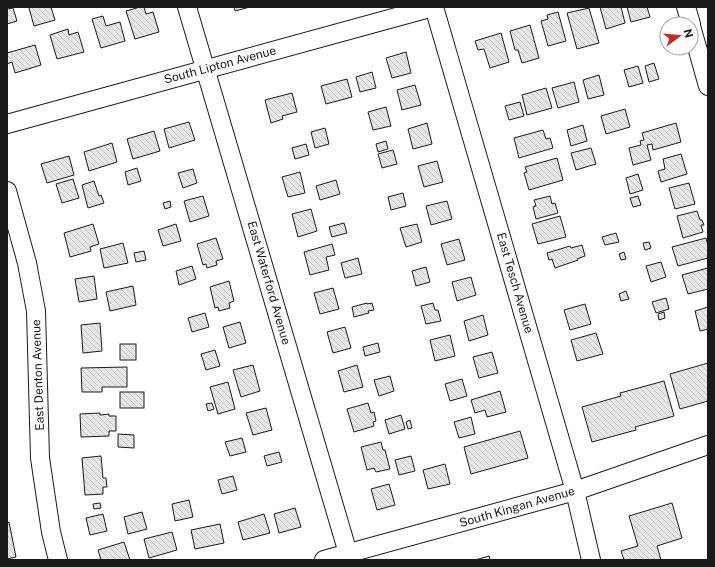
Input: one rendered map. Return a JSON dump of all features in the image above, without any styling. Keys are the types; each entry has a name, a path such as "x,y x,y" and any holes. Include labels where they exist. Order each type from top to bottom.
{"street":[{"name":"East Waterford Avenue","path":"187,7 349,557"},
{"name":"South Lipton Avenue","path":"7,124 433,7"},
{"name":"East Tesch Avenue","path":"433,7 576,491 591,560"},
{"path":"699,54 708,86"},
{"name":"East Denton Avenue","path":"7,191 27,263 36,311 40,458 51,532 58,560"},
{"name":"South Kingan Avenue","path":"324,560 349,557 576,491 708,445"}],"building":[{"path":"51,7 55,20 34,26 29,8"},
{"path":"144,7 146,14 153,12 159,32 135,39 126,11"},
{"path":"234,7 250,7 235,11"},
{"path":"600,7 621,7 625,23 606,29"},
{"path":"627,7 647,7 650,17 631,22"},
{"path":"13,8 17,21 7,24 7,9"},
{"path":"589,8 599,43 577,49 567,13"},
{"path":"558,12 566,41 548,46 541,21 548,19 547,15"},
{"path":"103,16 106,26 120,22 125,41 101,48 92,19"},
{"path":"530,25 539,58 522,63 518,50 515,50 510,31"},
{"path":"68,29 69,35 78,32 84,52 57,59 50,35"},
{"path":"501,33 509,62 490,68 484,49 478,50 475,41"},
{"path":"35,45 41,65 15,73 12,62 7,64 7,53"},
{"path":"406,52 411,73 392,78 386,58"},
{"path":"654,63 659,79 649,82 645,66"},
{"path":"638,66 643,83 629,87 624,70"},
{"path":"372,72 376,88 360,92 356,77"},
{"path":"599,75 604,95 588,99 583,80"},
{"path":"347,79 352,97 326,104 321,86"},
{"path":"574,82 579,102 558,108 552,88"},
{"path":"415,85 421,105 402,110 397,90"},
{"path":"546,88 552,108 527,115 522,95"},
{"path":"292,93 297,112 282,116 283,119 271,123 265,100"},
{"path":"520,102 524,116 509,120 505,106"},
{"path":"386,107 391,126 373,130 368,112"},
{"path":"625,109 630,127 606,134 601,116"},
{"path":"189,122 195,140 169,148 164,129"},
{"path":"427,123 432,144 413,149 408,129"},
{"path":"676,123 681,142 653,150 652,144 647,145 651,160 633,165 629,148 641,145 640,141 644,140 642,133"},
{"path":"583,125 587,141 571,146 567,130"},
{"path":"325,128 329,144 315,148 311,132"},
{"path":"543,130 546,139 550,138 553,148 519,158 514,138"},
{"path":"154,131 160,151 133,159 127,139"},
{"path":"386,141 388,149 378,152 376,144"},
{"path":"112,143 117,162 89,171 84,152"},
{"path":"306,144 309,155 295,159 292,148"},
{"path":"591,148 596,164 576,170 571,153"},
{"path":"393,150 397,164 382,168 378,154"},
{"path":"681,154 687,174 661,182 658,171 665,169 663,159"},
{"path":"69,156 74,175 47,183 41,164"},
{"path":"557,158 563,180 529,190 524,173 527,172 525,167"},
{"path":"437,161 443,182 424,187 418,166"},
{"path":"137,168 141,181 128,185 125,172"},
{"path":"193,169 197,183 183,188 178,173"},
{"path":"300,172 305,193 288,197 282,177"},
{"path":"638,174 643,190 630,194 626,178"},
{"path":"73,179 79,198 62,203 56,184"},
{"path":"336,180 340,194 320,200 316,186"},
{"path":"94,181 99,196 101,195 104,203 88,208 82,185"},
{"path":"689,183 695,204 675,209 669,188"},
{"path":"403,193 406,206 391,210 388,197"},
{"path":"203,196 209,216 190,222 184,201"},
{"path":"550,196 552,204 555,203 558,213 536,219 533,207 536,206 534,200"},
{"path":"638,196 641,205 633,207 630,198"},
{"path":"170,201 171,207 165,209 163,203"},
{"path":"447,201 452,219 431,225 426,206"},
{"path":"311,209 317,231 298,237 292,214"},
{"path":"697,211 700,220 702,220 704,225 701,225 703,232 683,238 677,216"},
{"path":"560,216 566,237 538,244 532,224"},
{"path":"344,223 347,233 332,237 329,227"},
{"path":"93,224 99,244 90,247 91,251 70,257 64,233"},
{"path":"176,224 181,241 163,246 158,230"},
{"path":"417,224 422,242 406,247 400,228"},
{"path":"616,233 619,242 605,245 602,237"},
{"path":"216,238 223,259 216,261 217,265 207,268 206,264 203,265 197,244"},
{"path":"706,238 708,258 678,266 672,247"},
{"path":"459,239 465,260 447,265 441,244"},
{"path":"649,242 651,248 645,250 643,243"},
{"path":"123,243 128,263 104,268 100,249"},
{"path":"332,244 335,255 326,257 329,270 310,275 304,252"},
{"path":"582,245 585,256 577,259 578,260 555,268 552,259 549,260 547,253 570,246 571,248"},
{"path":"144,251 146,260 136,262 134,253"},
{"path":"624,252 626,259 621,260 619,254"},
{"path":"358,258 362,274 345,278 341,263"},
{"path":"661,262 666,277 651,282 646,266"},
{"path":"192,266 196,279 179,285 176,271"},
{"path":"426,267 430,282 416,286 412,271"},
{"path":"708,268 708,289 688,294 682,275"},
{"path":"94,276 97,299 79,302 75,279"},
{"path":"471,277 476,295 457,301 452,282"},
{"path":"229,281 234,301 229,303 230,308 219,311 218,307 215,308 210,287"},
{"path":"133,286 136,305 110,311 106,292"},
{"path":"333,288 339,309 320,314 314,293"},
{"path":"626,291 629,299 621,301 619,294"},
{"path":"666,298 669,309 656,313 652,302"},
{"path":"372,303 374,310 354,317 352,307"},
{"path":"433,303 435,310 438,310 441,321 426,324 421,306"},
{"path":"585,304 591,324 570,330 564,310"},
{"path":"708,307 708,329 700,331 695,311"},
{"path":"664,312 665,318 659,320 658,314"},
{"path":"205,313 209,327 192,332 188,318"},
{"path":"483,315 488,335 469,341 464,321"},
{"path":"240,322 246,343 229,348 223,327"},
{"path":"100,323 102,351 83,353 81,325"},
{"path":"345,327 351,348 333,353 327,332"},
{"path":"596,333 603,354 577,361 571,340"},
{"path":"450,335 455,356 435,361 430,340"},
{"path":"378,343 380,352 365,356 363,347"},
{"path":"120,344 136,344 136,360 120,360"},
{"path":"215,350 220,366 206,370 201,354"},
{"path":"492,352 498,373 479,378 473,357"},
{"path":"708,363 708,401 680,409 670,374"},
{"path":"253,365 260,391 241,397 233,370"},
{"path":"357,365 363,387 344,392 338,371"},
{"path":"127,367 127,387 102,387 102,392 82,392 81,368"},
{"path":"390,376 394,391 379,396 374,380"},
{"path":"462,379 467,396 450,401 445,384"},
{"path":"664,381 674,416 635,427 636,430 592,442 582,407 621,396 620,393"},
{"path":"228,382 235,409 218,414 210,387"},
{"path":"500,391 506,412 487,417 485,410 475,413 471,400"},
{"path":"120,392 144,392 144,408 120,408"},
{"path":"212,403 214,409 208,411 206,404"},
{"path":"368,403 371,413 374,412 376,421 373,422 374,426 354,432 347,409"},
{"path":"266,408 272,430 253,435 246,413"},
{"path":"100,413 100,415 109,414 109,416 116,416 116,431 109,431 109,436 81,437 80,414"},
{"path":"401,415 405,429 389,434 385,420"},
{"path":"471,417 475,434 459,438 454,422"},
{"path":"410,420 412,428 408,429 406,422"},
{"path":"520,431 528,458 471,474 464,447"},
{"path":"118,434 134,435 134,448 118,447"},
{"path":"242,438 246,452 230,456 225,442"},
{"path":"381,442 383,450 385,450 390,469 376,472 374,468 367,470 361,447"},
{"path":"279,452 282,462 267,466 264,456"},
{"path":"101,456 103,478 106,478 107,487 103,487 103,494 85,495 82,458"},
{"path":"411,456 415,471 399,475 395,460"},
{"path":"445,464 450,484 428,489 423,470"},
{"path":"233,476 237,490 222,494 218,480"},
{"path":"389,484 395,505 377,510 371,489"},
{"path":"189,500 193,517 175,521 172,504"},
{"path":"100,503 101,508 94,509 93,504"},
{"path":"672,503 682,538 657,546 661,560 624,560 621,551 638,546 629,516"},
{"path":"295,508 301,527 279,533 274,514"},
{"path":"142,512 147,529 128,534 124,517"},
{"path":"103,514 107,531 90,535 86,518"},
{"path":"264,514 270,533 243,540 238,522"},
{"path":"9,522 16,557 7,559 7,523"},
{"path":"220,524 224,543 195,549 191,530"},
{"path":"172,532 177,550 149,558 144,539"},
{"path":"124,542 130,560 101,560 98,550"},
{"path":"489,556 490,560 475,560"}]}
